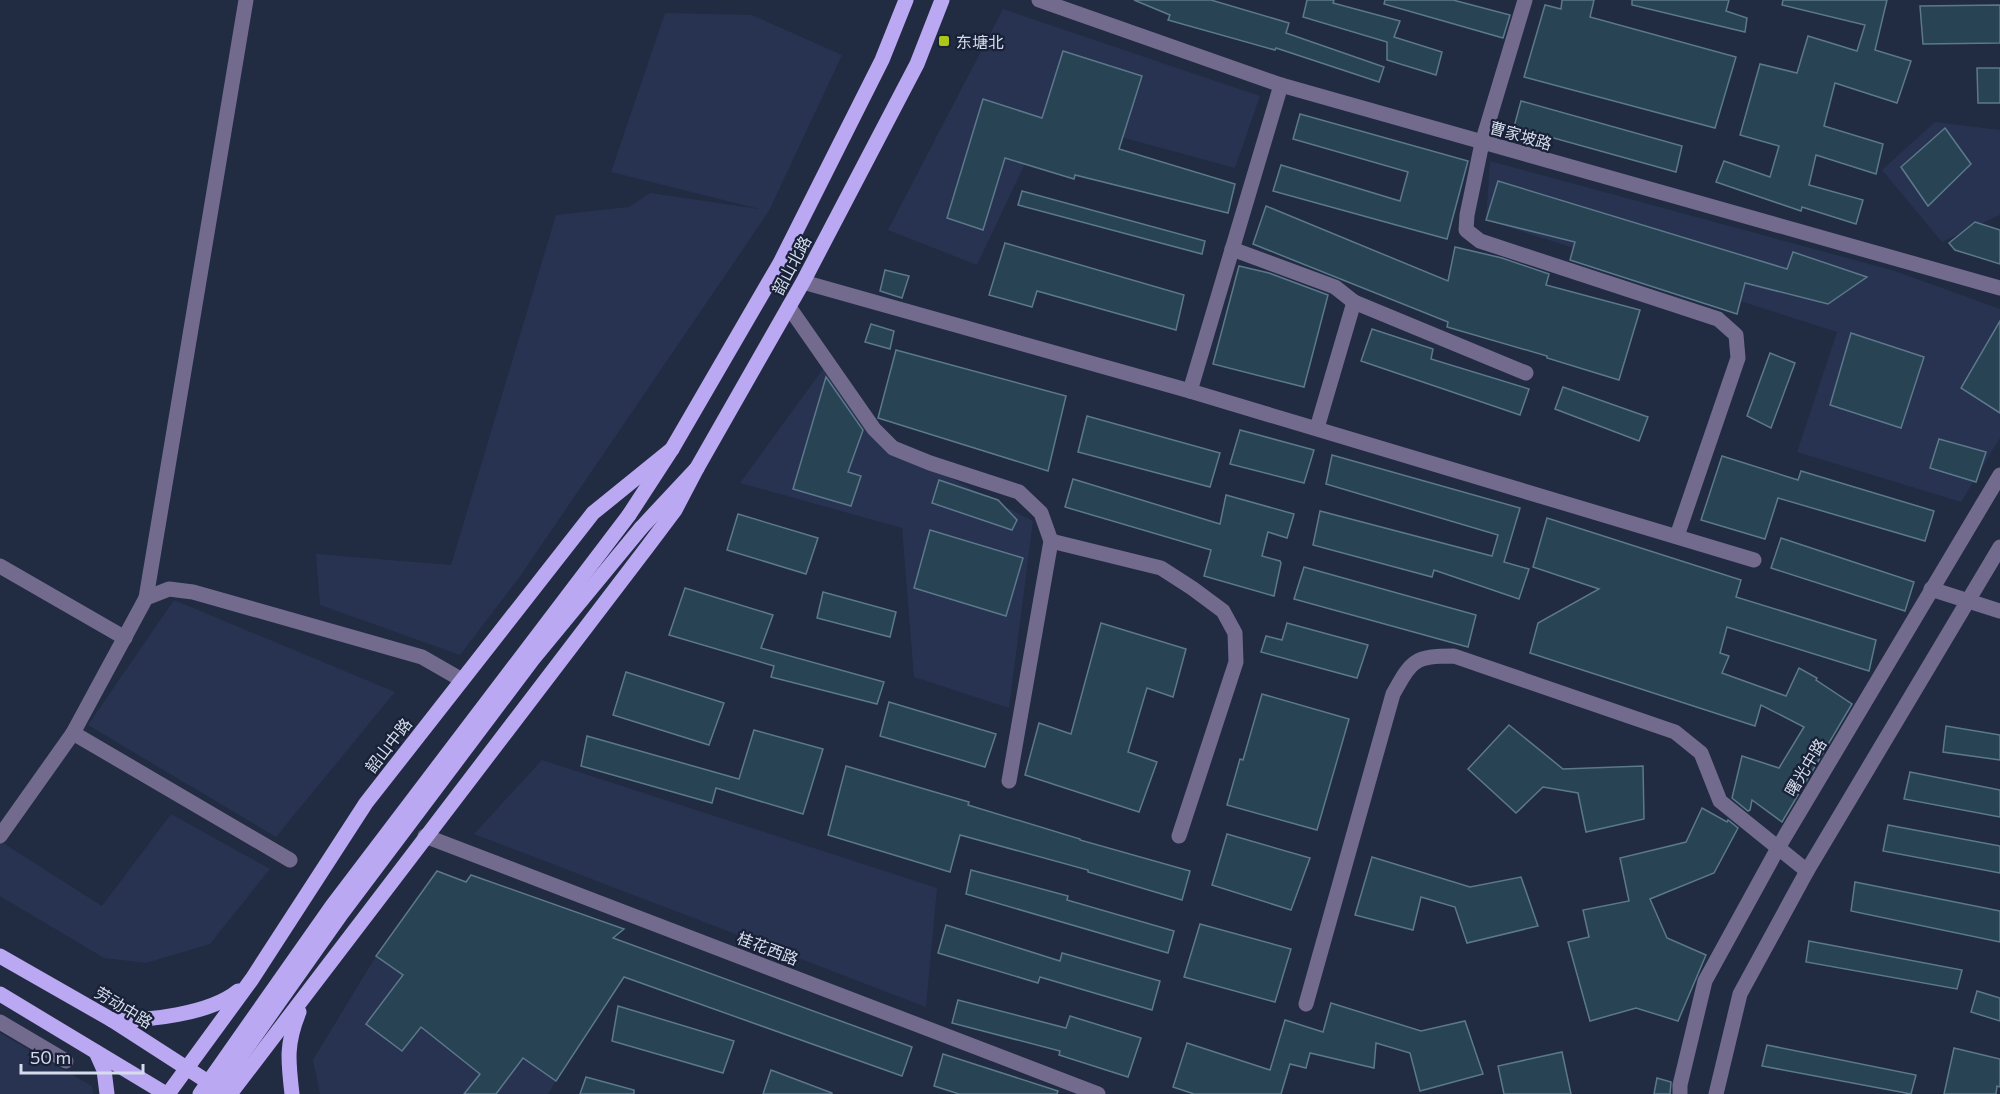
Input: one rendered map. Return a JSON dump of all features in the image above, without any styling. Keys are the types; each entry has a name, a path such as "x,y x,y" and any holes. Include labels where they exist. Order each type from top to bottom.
{"main road":[{"name":"韶山北路","path":"200,1094 332,906 629,515 672,448 780,263 882,60 906,0"},
{"name":"韶山北路","path":"214,1094 342,913 533,659 641,528 697,468 803,282 916,64 942,0"},
{"name":"韶山中路","path":"167,1094 252,979 366,803 462,680 593,513 672,448"},
{"path":"228,1094 308,993 425,836 675,510 697,468"},
{"name":"劳动中路","path":"0,956 112,1020 228,1094"},
{"path":"112,1020 143,1021 209,1006 229,998 252,979"},
{"path":"292,1094 287,1058 292,1030 308,993"},
{"path":"0,994 167,1094"},
{"path":"96,1052 104,1070 107,1094"}],"street":[{"path":"0,836 73,733 146,598 246,0"},
{"name":"曹家坡路","path":"1039,0 1281,85 2000,288"},
{"path":"1525,0 1482,143 1466,230 1480,241 1718,319 1736,335 1738,358 1677,536"},
{"path":"1190,391 1281,85"},
{"path":"1232,249 1335,287 1353,302 1526,373"},
{"path":"803,282 1190,391 1754,560"},
{"path":"1317,429 1353,302"},
{"path":"789,307 874,429 893,448 930,463 1019,492 1041,513 1051,541 1009,781"},
{"name":"曙光中路","path":"1680,1094 1680,1085 1705,981 1778,848 2000,475"},
{"path":"1051,541 1161,568 1223,611 1235,633 1236,662 1179,836"},
{"path":"1716,1094 1740,994 1807,871 2000,547"},
{"path":"0,566 125,638"},
{"path":"146,598 169,589 193,592 422,657 462,680"},
{"path":"1931,589 2000,611"},
{"path":"1306,1004 1393,694 1407,668 1427,656 1454,656 1675,732 1701,753 1720,801 1807,871"},
{"path":"73,733 290,860"},
{"name":"桂花西路","path":"425,836 1098,1094"},
{"path":"0,1022 66,1061"}],"shaded area":[{"path":"1003,9 1260,96 1235,168 1047,117 977,265 888,230"},
{"path":"665,13 752,15 842,55 769,211 521,575 460,655 320,605 316,554 451,565 556,215 629,207 650,193 759,209 611,172"},
{"path":"1935,122 2000,130 2000,215 1942,242 1882,170"},
{"path":"1490,161 1895,271 2000,309 2000,438 1961,502 1797,452 1837,332 1486,220"},
{"path":"828,362 893,448 1033,521 1009,708 914,677 902,528 740,483"},
{"path":"174,600 395,692 276,837 88,725"},
{"path":"542,760 937,888 926,1007 474,834"},
{"path":"171,814 270,869 210,944 146,963 104,958 0,896 0,841 102,906"},
{"path":"376,956 556,1081 548,1094 320,1094 313,1060"},
{"path":"0,1033 92,1086 93,1094 0,1094"}],"building":[{"path":"1134,0 1211,0 1289,23 1286,33 1384,67 1379,82 1276,48 1275,50 1168,20 1170,15"},
{"path":"1307,0 1334,0 1333,3 1400,21 1394,37 1442,52 1436,75 1387,60 1387,42 1303,17"},
{"path":"1385,0 1453,0 1510,15 1503,38 1384,4"},
{"path":"1562,0 1594,0 1590,17 1736,57 1715,128 1524,77 1545,5 1561,9"},
{"path":"1632,0 1729,0 1726,11 1747,18 1745,32 1632,5"},
{"path":"1783,0 1887,0 1875,50 1911,61 1897,103 1835,83 1824,126 1883,144 1876,174 1816,155 1809,185 1863,200 1856,224 1802,207 1801,211 1716,182 1724,161 1770,177 1779,146 1740,135 1760,64 1797,73 1808,36 1857,51 1865,25 1782,5"},
{"path":"2000,5 2000,43 1923,44 1920,6"},
{"path":"1063,51 1142,76 1119,149 1235,184 1228,213 1075,175 1074,179 1005,158 983,230 947,218 983,99 1042,118"},
{"path":"1977,68 2000,68 2000,103 1978,103"},
{"path":"1521,101 1682,146 1676,172 1514,127"},
{"path":"1300,114 1468,161 1447,239 1273,191 1281,165 1400,201 1408,172 1293,139"},
{"path":"1945,128 1971,164 1928,206 1901,167"},
{"path":"1498,181 1787,269 1793,252 1867,277 1828,304 1745,283 1737,314 1570,260 1575,242 1486,220"},
{"path":"1022,191 1205,241 1202,254 1018,205"},
{"path":"1266,206 1448,281 1455,247 1502,258 1549,274 1546,285 1640,310 1619,380 1447,327 1448,322 1253,244"},
{"path":"1975,222 2000,230 2000,264 1955,250 1949,243"},
{"path":"1005,243 1184,295 1176,330 1037,291 1032,307 989,295"},
{"path":"1239,266 1269,273 1328,295 1304,387 1213,364"},
{"path":"885,270 909,276 902,298 880,291"},
{"path":"2000,321 2000,413 1961,388"},
{"path":"871,324 894,331 890,349 865,342"},
{"path":"1372,329 1433,349 1431,359 1529,389 1520,415 1361,361"},
{"path":"1851,333 1924,357 1901,428 1830,405"},
{"path":"896,350 1066,396 1048,471 878,418"},
{"path":"1770,353 1795,363 1771,428 1747,416"},
{"path":"826,377 863,430 848,472 861,476 851,506 793,489"},
{"path":"1563,387 1648,417 1639,441 1555,409"},
{"path":"1087,416 1220,453 1210,487 1078,452"},
{"path":"1240,430 1314,450 1304,483 1230,464"},
{"path":"1939,439 1986,452 1976,482 1930,468"},
{"path":"1332,455 1520,508 1504,562 1529,569 1519,599 1434,570 1432,577 1313,545 1320,511 1492,556 1498,535 1326,484"},
{"path":"1722,456 1798,480 1801,471 1934,511 1925,541 1778,498 1765,539 1701,520"},
{"path":"1073,479 1220,524 1226,495 1294,514 1287,538 1268,532 1262,556 1281,563 1274,596 1204,576 1211,550 1065,507"},
{"path":"939,480 998,500 1017,520 1012,530 932,503"},
{"path":"738,514 818,538 806,574 727,550"},
{"path":"1547,518 1741,580 1736,597 1876,640 1869,671 1727,627 1720,653 1729,656 1722,673 1786,696 1799,668 1817,678 1816,680 1852,704 1782,822 1752,800 1748,811 1732,798 1742,756 1779,768 1804,727 1761,705 1755,726 1530,653 1538,623 1599,589 1533,567"},
{"path":"930,530 1023,558 1006,616 914,588"},
{"path":"1781,538 1914,582 1905,611 1771,568"},
{"path":"1304,567 1476,615 1468,647 1294,599"},
{"path":"685,588 773,615 761,648 884,682 877,704 771,677 774,666 669,635"},
{"path":"823,592 896,612 890,637 817,618"},
{"path":"1101,623 1186,649 1173,697 1147,688 1128,752 1157,762 1139,812 1025,775 1039,723 1071,734"},
{"path":"1287,623 1368,645 1357,678 1261,652 1266,636 1282,640"},
{"path":"626,672 724,703 709,745 613,715"},
{"path":"1262,694 1349,719 1317,830 1227,805"},
{"path":"889,702 996,734 985,767 880,736"},
{"path":"1509,725 1563,769 1643,766 1644,819 1586,832 1578,793 1543,787 1516,813 1468,769"},
{"path":"1946,726 2000,735 2000,760 1943,752"},
{"path":"754,730 823,749 803,814 716,788 712,803 581,766 587,736 739,779"},
{"path":"846,766 969,802 968,805 1080,840 1190,871 1182,900 1088,872 1088,870 960,835 950,872 828,835"},
{"path":"1910,772 2000,790 2000,817 1904,799"},
{"path":"1702,808 1727,822 1728,820 1738,828 1714,873 1650,899 1667,938 1706,955 1678,1021 1636,1008 1590,1021 1568,942 1589,937 1583,910 1629,901 1620,858 1686,842"},
{"path":"1888,825 2000,846 2000,873 1883,851"},
{"path":"1227,834 1310,858 1291,910 1212,885"},
{"path":"1372,857 1470,887 1521,877 1538,926 1467,943 1455,907 1421,897 1413,930 1355,915"},
{"path":"971,870 1068,896 1067,900 1174,931 1168,953 966,894"},
{"path":"437,871 466,882 471,875 624,929 613,938 912,1047 902,1076 624,977 556,1081 523,1058 496,1094 464,1094 480,1074 421,1027 402,1051 366,1024 403,975 376,956"},
{"path":"1855,882 2000,911 2000,942 1851,911"},
{"path":"1200,924 1291,949 1275,1002 1184,977"},
{"path":"946,925 1060,961 1062,953 1160,981 1152,1010 1040,977 1038,983 938,953"},
{"path":"1809,941 1962,970 1957,989 1806,962"},
{"path":"1977,991 2000,998 2000,1021 1971,1012"},
{"path":"958,1000 1066,1028 1070,1016 1141,1038 1128,1077 1059,1055 1060,1051 952,1023"},
{"path":"1331,1003 1421,1031 1465,1021 1483,1074 1420,1091 1410,1053 1376,1043 1374,1068 1310,1053 1306,1068 1290,1064 1281,1094 1194,1094 1173,1087 1187,1043 1270,1070 1285,1020 1323,1032"},
{"path":"618,1006 734,1041 723,1073 612,1041"},
{"path":"1767,1045 1916,1075 1911,1094 1762,1066"},
{"path":"1954,1048 2000,1059 2000,1087 1997,1086 1996,1094 1944,1094"},
{"path":"1562,1052 1571,1094 1504,1094 1498,1066"},
{"path":"943,1054 1058,1091 1057,1094 959,1094 934,1086"},
{"path":"771,1070 832,1093 832,1094 763,1094"},
{"path":"586,1077 634,1090 634,1094 580,1094"},
{"path":"1657,1078 1671,1082 1670,1094 1654,1094"}],"place":[{"name":"东塘北","path":"944,41"}]}
